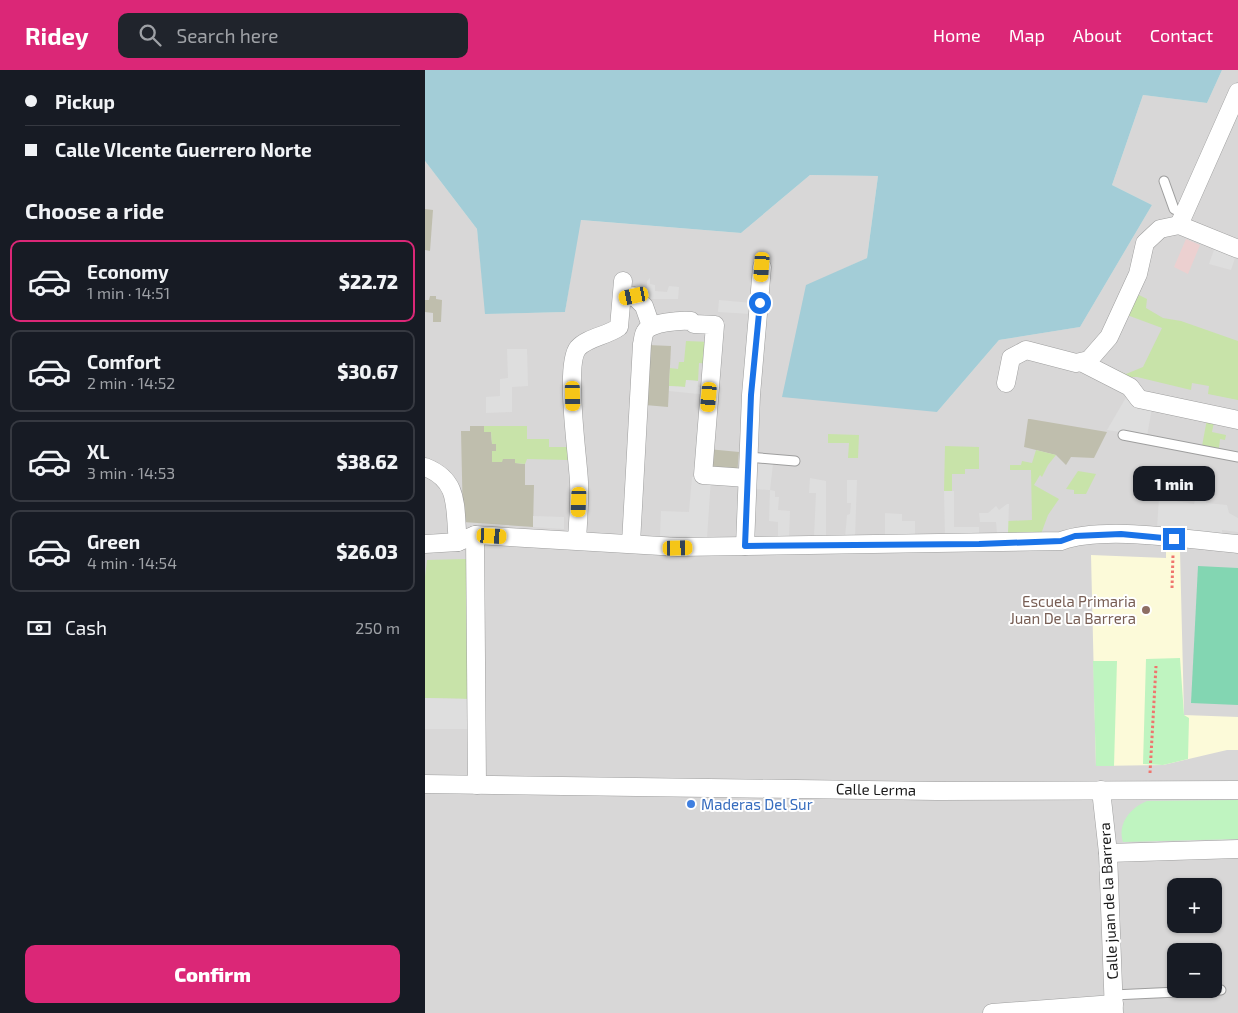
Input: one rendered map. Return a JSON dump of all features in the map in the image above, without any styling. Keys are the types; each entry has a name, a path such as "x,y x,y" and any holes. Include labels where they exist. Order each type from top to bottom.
{"street":[{"path":"1083,363 1092,357 1109,337 1138,274 1145,243 1160,229 1181,220 1238,92"},
{"path":"1181,220 1238,249"},
{"path":"745,546 748,457 762,267"},
{"path":"577,540 579,483 573,415 573,359 577,349 586,342 609,334 619,327 623,281"},
{"path":"622,298 634,296 645,306 651,326"},
{"path":"631,543 642,344 645,332 651,326 683,320 691,321 694,324 716,319 703,475 747,478"},
{"path":"1006,383 1011,358 1026,350 1076,363 1083,363 1130,387 1139,399 1238,420"},
{"path":"425,466 439,472 452,485 458,542"},
{"path":"425,544 458,542 475,535 631,543 678,548 979,544 1061,541 1075,536 1121,534 1238,544"},
{"path":"475,535 477,784"},
{"name":"Calle Lerma","path":"425,784 937,790 1101,790 1150,788 1238,790"},
{"name":"Calle juan de la Barrera","path":"1101,790 1108,852 1114,1004"},
{"path":"1108,852 1238,849"},
{"path":"992,1013 1114,1004"}],"lane":[{"path":"1164,181 1174,209 1181,220"},
{"path":"1123,435 1238,457"},
{"path":"748,457 795,461"},
{"path":"1114,1004 1167,997"}],"path":[{"path":"1172,588 1174,539"},
{"path":"1150,788 1149,764 1156,666"}],"shaded area":[{"path":"1222,70 1238,70 1238,1013 425,1013 425,161 477,229 486,314 565,312 580,220 741,233 810,175 878,176 867,258 806,286 937,412 999,340 1080,327 1152,205 1112,185 1143,95 1207,103"},
{"path":"425,209 433,210 430,251 425,250"},
{"path":"1186,239 1200,245 1188,274 1174,267"},
{"path":"1215,247 1236,255 1231,270 1209,264"},
{"path":"650,278 650,284 655,285 655,291 667,292 669,286 679,287 678,299 646,299 647,281"},
{"path":"430,296 436,296 436,299 442,300 441,322 433,322 433,313 425,312 425,300 429,300"},
{"path":"719,300 752,303 751,314 718,312"},
{"path":"648,345 671,346 668,407 645,405"},
{"path":"507,349 527,349 528,386 512,387 512,412 486,413 486,397 500,396 500,379 508,378"},
{"path":"686,380 698,381 698,387 708,388 708,395 669,391 669,386 685,387"},
{"path":"1128,394 1152,408 1147,436 1107,430"},
{"path":"1028,419 1107,432 1094,458 1071,457 1066,465 1056,455 1024,447"},
{"path":"470,426 484,426 484,432 491,432 492,444 496,444 496,451 492,451 502,459 515,459 515,463 525,464 525,485 534,485 533,527 463,522 461,431 470,431"},
{"path":"708,449 739,452 737,475 706,473"},
{"path":"756,463 773,464 770,490 754,489"},
{"path":"692,477 711,478 707,538 660,536 661,511 689,512"},
{"path":"810,478 826,481 826,537 814,537 816,493 809,493"},
{"path":"847,480 857,480 855,538 845,538 847,515 850,514 851,503 847,503"},
{"path":"770,490 775,491 775,497 779,497 778,510 790,511 789,537 778,537 778,522 769,521"},
{"path":"944,491 954,491 954,527 979,527 979,537 945,537"},
{"path":"1197,493 1207,495 1206,503 1227,505 1229,513 1238,518 1238,532 1222,530 1222,536 1157,528 1159,498 1194,504"},
{"path":"1009,504 1008,533 997,533 996,522 980,522 979,513 988,513 996,506 999,510"},
{"path":"885,513 902,514 902,521 915,521 915,539 885,538"},
{"path":"533,516 564,517 564,529 533,527"},
{"path":"1166,551 1180,551 1184,715 1238,717 1238,750 1227,750 1163,765 1096,766 1091,555 1166,558"},
{"path":"425,698 470,699 469,729 425,729"}],"green space":[{"path":"1139,295 1147,299 1146,308 1163,318 1181,321 1238,341 1238,400 1208,394 1209,386 1192,383 1191,390 1137,377 1124,377 1107,366 1126,374 1143,367 1162,328 1127,315"},
{"path":"686,341 711,342 710,364 699,363 698,381 686,380 686,387 669,386 670,368 678,369 679,362 684,362"},
{"path":"1207,419 1214,422 1212,432 1226,435 1225,440 1220,439 1219,448 1202,446"},
{"path":"484,426 527,426 527,439 549,439 549,447 568,447 568,460 527,459 525,464 515,463 515,459 503,459 502,462 492,462 492,451 496,451 496,444 492,444 491,432 484,432"},
{"path":"828,434 859,435 858,458 848,458 849,443 828,443"},
{"path":"945,446 979,447 979,469 965,469 965,474 952,474 952,491 944,491"},
{"path":"1036,450 1056,455 1042,477 1040,475 1034,485 1059,499 1048,515 1041,534 1008,533 1008,521 1032,520 1031,470 1010,470 1010,465 1021,465 1022,461 1032,463"},
{"path":"1078,471 1096,474 1086,494 1074,494 1074,490 1066,489"},
{"path":"466,559 470,699 425,698 425,577 427,560"},
{"path":"1198,566 1238,568 1238,705 1191,703"},
{"path":"1180,658 1184,715 1189,718 1188,759 1163,765 1143,764 1146,659"},
{"path":"1093,661 1117,661 1114,766 1096,766"},
{"path":"1238,800 1238,839 1123,842 1122,829 1126,817 1135,808 1147,801"}],"water":[{"path":"425,70 1222,70 1207,103 1143,95 1112,185 1152,205 1080,327 999,340 937,412 782,397 806,285 867,258 878,176 810,175 741,233 581,220 565,312 485,314 477,229 425,161"}],"place":[{"name":"Escuela Primaria Juan De La Barrera","path":"1146,610"},
{"name":"Maderas Del Sur","path":"691,804"}],"route":[{"path":"760,303 751,395 745,546 979,544 1061,541 1075,536 1121,534 1174,539"}]}
